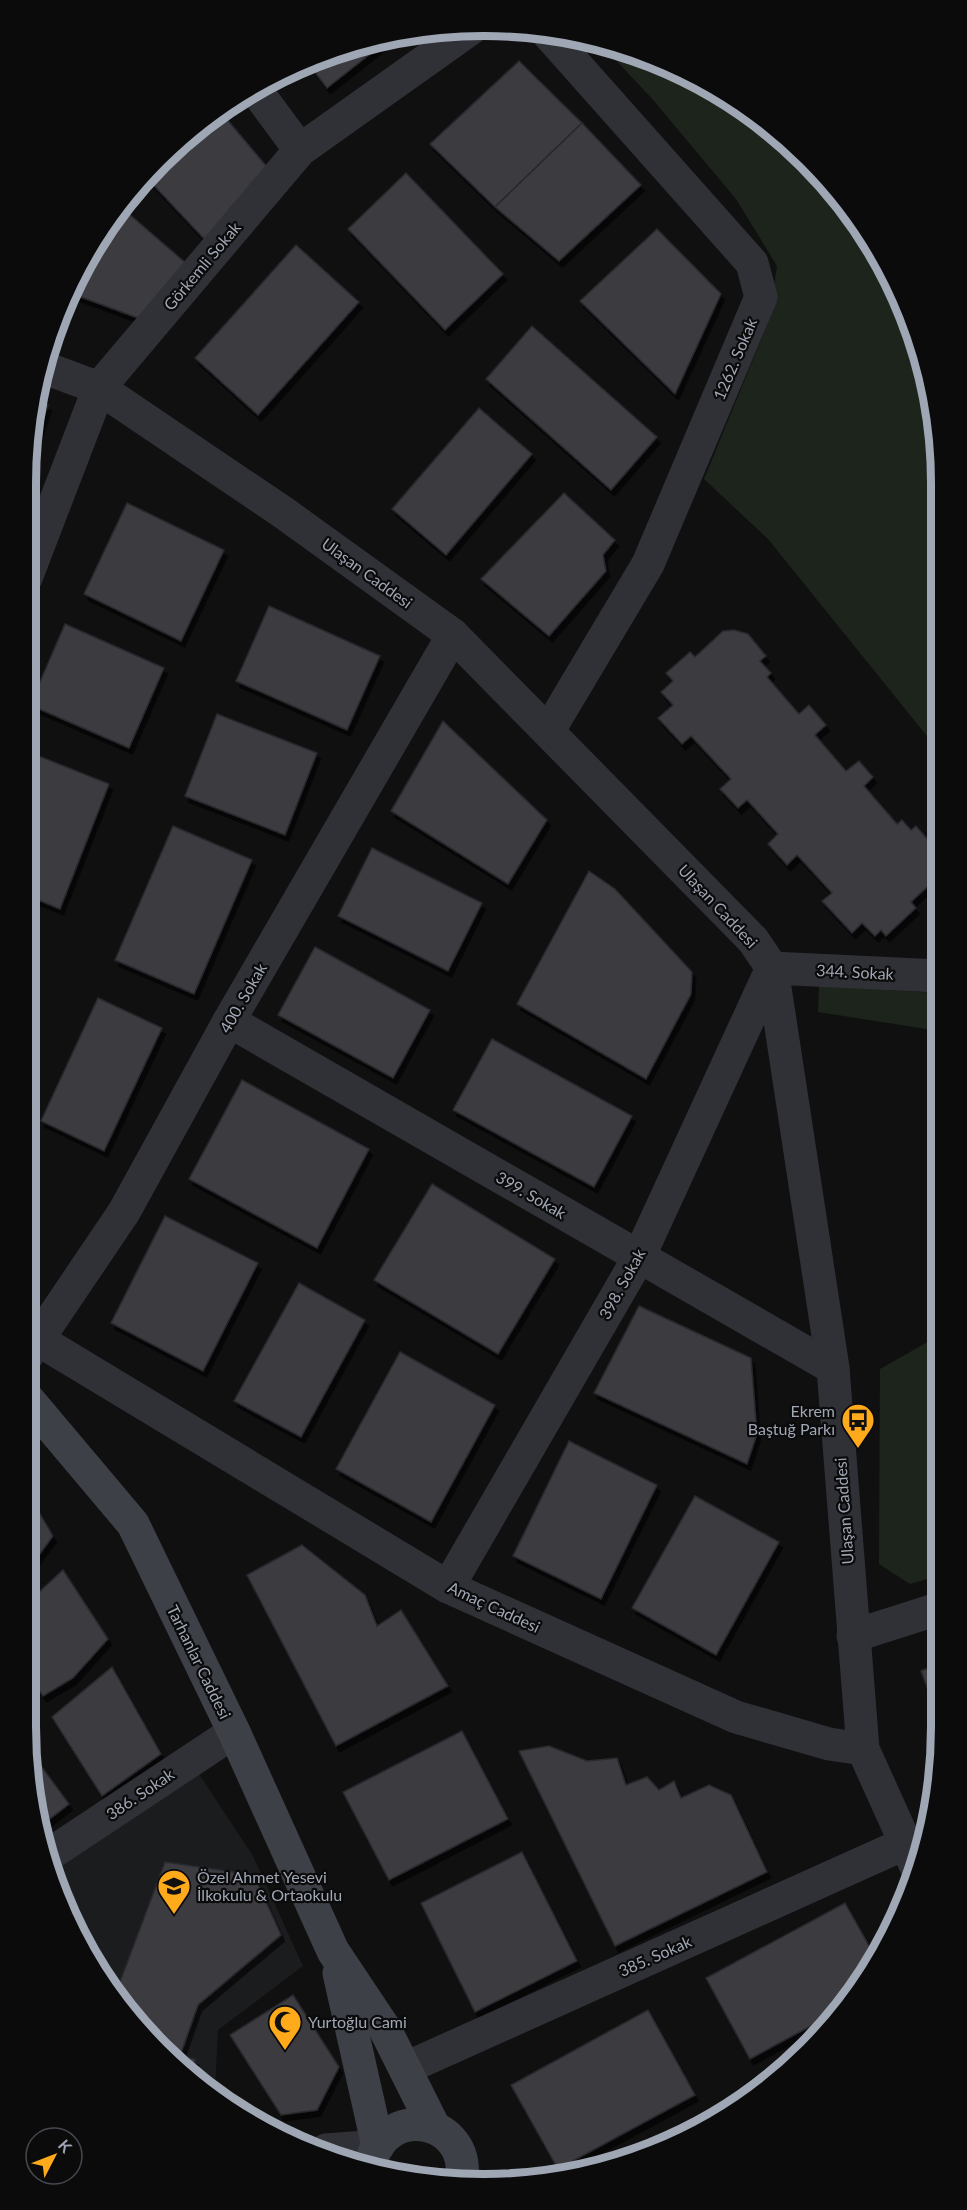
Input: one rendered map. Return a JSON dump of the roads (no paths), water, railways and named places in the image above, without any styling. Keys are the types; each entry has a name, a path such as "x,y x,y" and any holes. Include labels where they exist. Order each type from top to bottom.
{"main road":[{"name":"Tarhanlar Caddesi","path":"36,1409 133,1524 234,1732 333,1951 385,2029 434,2127"},
{"name":"Tarhanlar Caddesi","path":"333,1951 374,2156"},
{"path":"374,2156 386,2135 403,2127 422,2124 434,2127 455,2144 462,2162 462,2173"}],"street":[{"name":"Görkemli Sokak","path":"36,552 99,388 300,150 459,37"},
{"name":"1262. Sokak","path":"549,730 648,564 762,297 752,263 556,42"},
{"path":"260,96 300,150"},
{"name":"Ulaşan Caddesi","path":"51,370 99,388 284,513 453,634 753,940 772,968 833,1368 863,1749"},
{"name":"400. Sokak","path":"36,1341 124,1212 229,1021 453,634"},
{"name":"344. Sokak","path":"772,968 931,976"},
{"name":"398. Sokak","path":"448,1587 639,1257 772,968"},
{"name":"399. Sokak","path":"229,1021 833,1368"},
{"name":"Amaç Caddesi","path":"36,1351 448,1587 736,1717 829,1744 863,1749"},
{"path":"853,1636 931,1611"},
{"name":"386. Sokak","path":"54,1851 234,1732"},
{"path":"863,1749 911,1857"},
{"name":"385. Sokak","path":"406,2068 911,1857"},
{"path":"349,2153 374,2156"}],"place":[{"name":"Ekrem Baştuğ Parkı","path":"858,1449"},
{"name":"Özel Ahmet Yesevi İlkokulu & Ortaokulu","path":"174,1915"},
{"name":"Yurtoğlu Cami","path":"285,2051"}]}
